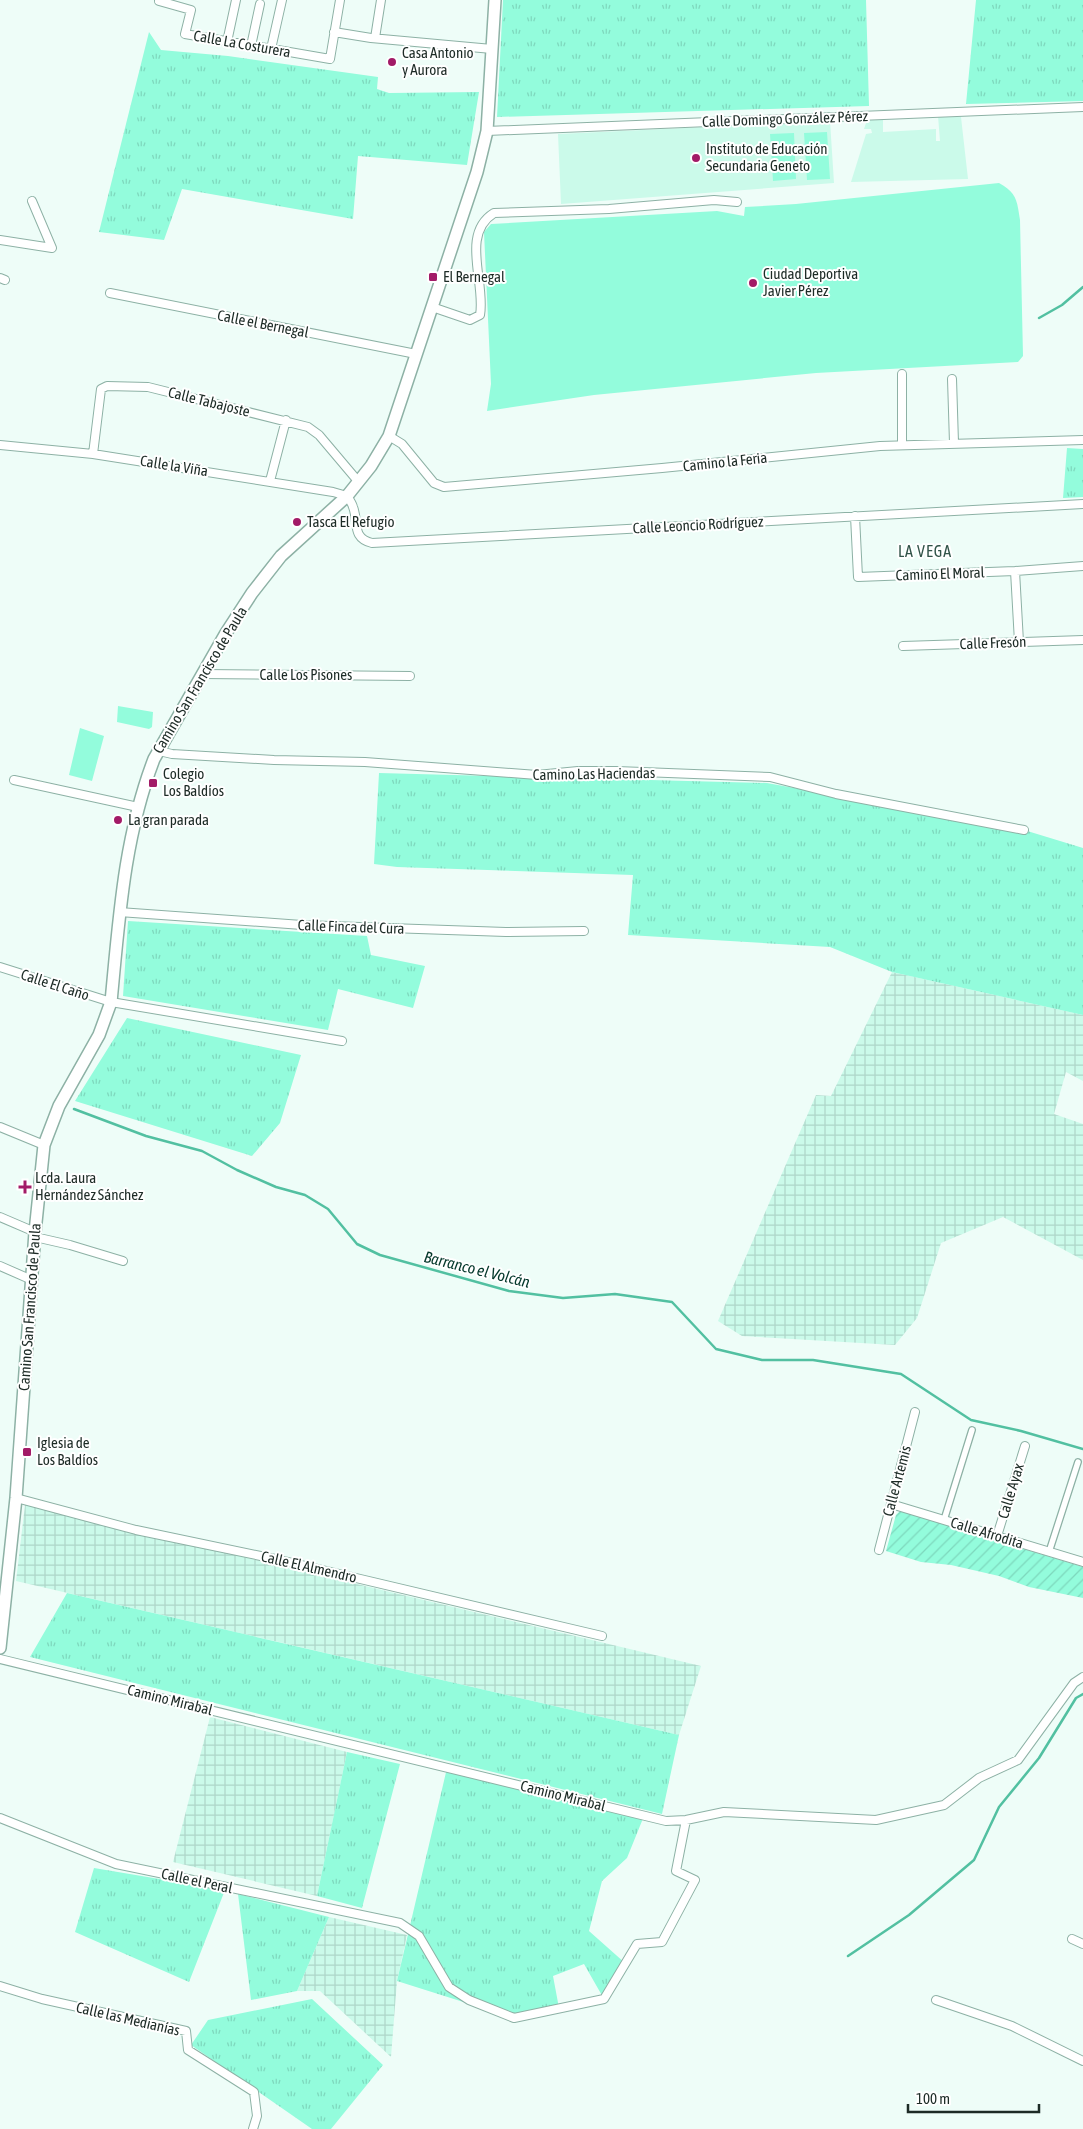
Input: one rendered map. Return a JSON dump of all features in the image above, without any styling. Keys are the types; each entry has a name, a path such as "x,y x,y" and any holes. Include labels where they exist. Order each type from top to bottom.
{"main road":[{"name":"Camino San Francisco de Paula","path":"0,1648 16,1498 35,1234 44,1145 58,1106 99,1035 111,1002 126,860 145,781 159,751 226,633 252,593 281,556 347,496 357,480 371,466 389,436 477,172 487,131 495,0"}],"street":[{"path":"227,42 236,0"},
{"path":"272,49 282,0"},
{"name":"Calle La Costurera","path":"159,1 191,10 185,34 330,59 340,0"},
{"path":"375,38 381,0"},
{"path":"251,46 260,4"},
{"path":"334,32 375,38 492,49"},
{"name":"Calle Domingo González Pérez","path":"487,131 1083,106"},
{"path":"0,240 52,248 32,200"},
{"path":"432,307 470,320 480,315 482,303 475,245 484,219 494,214 609,209 714,200 738,202"},
{"name":"Calle el Bernegal","path":"110,294 416,354"},
{"path":"902,374 902,445"},
{"path":"952,378 954,443"},
{"name":"Calle Tabajoste","path":"93,454 101,389 107,386 148,387 308,427 318,435 357,480"},
{"path":"270,481 286,420"},
{"name":"Camino la Feria","path":"389,436 402,444 434,484 444,486 662,468 902,445 1083,440"},
{"name":"Calle la Viña","path":"0,444 93,454 270,481 347,496"},
{"name":"Calle Leoncio Rodríguez","path":"347,496 354,507 359,538 372,543 1083,504"},
{"name":"Camino El Moral","path":"855,516 858,577 1015,571 1083,566"},
{"path":"1015,571 1019,642"},
{"name":"Calle Fresón","path":"903,646 1083,640"},
{"name":"Calle Los Pisones","path":"203,674 410,676"},
{"name":"Camino Las Haciendas","path":"159,751 172,754 274,760 365,762 537,775 578,771 617,771 770,777 836,794 1024,830"},
{"path":"14,780 138,807"},
{"name":"Calle Finca del Cura","path":"119,912 302,925 506,932 584,931"},
{"name":"Calle El Caño","path":"0,967 111,1002 342,1042"},
{"path":"0,1126 44,1145"},
{"path":"0,1217 35,1234 123,1261"},
{"path":"0,1266 32,1280"},
{"name":"Calle Artemis","path":"879,1550 915,1412"},
{"path":"944,1520 972,1430"},
{"name":"Calle Ayax","path":"997,1536 1025,1446"},
{"path":"1049,1552 1078,1462"},
{"name":"Calle El Almendro","path":"16,1498 136,1530 280,1560 602,1636"},
{"name":"Calle Afrodita","path":"891,1504 1083,1562"},
{"name":"Camino Mirabal","path":"0,1659 666,1821 686,1820 724,1812 876,1820 944,1804 979,1778 1018,1760 1074,1683 1083,1677"},
{"name":"Calle el Peral","path":"0,1818 116,1864 400,1923 419,1936 449,1987 469,2000 514,2018 604,1999 637,1944 662,1942 695,1880 676,1871 686,1820"},
{"path":"1072,1939 1083,1944"},
{"name":"Calle las Medianías","path":"0,1986 42,1999 186,2031 188,2050 254,2092 257,2116 253,2129"},
{"path":"936,2000 1012,2026 1083,2061"}],"shaded area":[{"path":"938,116 961,117 968,179 851,182 866,134 872,133 871,129 864,129 868,117 883,117 883,132 936,129 936,141 940,141"},
{"name":"Instituto de Educación Secundaria Geneto","path":"830,121 834,183 561,204 558,134"},
{"path":"892,972 1083,1015 1083,1081 1066,1072 1054,1114 1083,1124 1083,1260 1003,1217 941,1243 917,1318 895,1345 742,1336 718,1321 816,1095 831,1096"},
{"path":"25,1505 701,1666 679,1735 16,1581"},
{"path":"210,1717 347,1752 317,1896 173,1862"},
{"path":"329,1917 407,1935 397,1981 391,2057 320,1991 297,1991"}],"green space":[{"path":"503,0 866,0 869,106 497,117"},
{"path":"976,0 1083,0 1083,101 966,104"},
{"path":"149,32 161,50 228,56 378,77 377,89 389,93 479,92 467,165 358,156 353,219 182,189 164,240 99,232"},
{"path":"827,132 830,179 807,180 804,133"},
{"path":"794,133 796,179 773,181 770,134"},
{"name":"Ciudad Deportiva Javier Pérez","path":"999,183 1013,194 1020,220 1023,356 1018,362 816,373 594,395 487,411 491,384 484,232 491,224 717,211 744,216 745,207 796,204"},
{"path":"1067,448 1083,449 1083,497 1063,498"},
{"path":"118,706 153,712 152,727 149,729 117,722"},
{"path":"80,728 104,736 92,781 69,775"},
{"path":"379,773 767,783 1024,830 1083,848 1083,1015 892,972 830,947 628,935 633,875 397,867 374,864"},
{"path":"128,921 367,936 371,955 425,966 413,1008 338,989 328,1030 123,996"},
{"path":"127,1018 301,1055 280,1123 252,1156 75,1101"},
{"path":"900,1511 1083,1567 1083,1598 1029,1587 999,1576 951,1565 921,1562 886,1551 896,1515"},
{"path":"67,1593 679,1735 662,1814 30,1657"},
{"path":"347,1752 400,1764 362,1908 317,1896"},
{"path":"447,1768 644,1816 627,1858 602,1881 589,1931 625,1963 604,1999 584,1964 553,1976 559,2008 514,2018 397,1981"},
{"path":"94,1868 225,1890 189,1982 75,1932"},
{"path":"238,1894 329,1917 297,1991 251,2000"},
{"path":"312,1999 383,2065 331,2129 312,2129 191,2045 208,2020"}],"waterway":[{"path":"1039,318 1062,305 1083,287"},
{"name":"Barranco el Volcán","path":"74,1109 146,1136 202,1151 237,1170 276,1187 305,1195 328,1209 357,1244 380,1255 509,1291 563,1298 615,1294 672,1302 716,1349 762,1360 813,1360 901,1374 971,1420 1021,1431 1083,1449"},
{"path":"848,1956 909,1915 974,1860 999,1807 1039,1758 1076,1698 1083,1694"}],"place":[{"name":"Casa Antonio y Aurora","path":"392,62"},
{"name":"Instituto de Educación Secundaria Geneto","path":"696,158"},
{"name":"El Bernegal","path":"433,277"},
{"name":"Ciudad Deportiva Javier Pérez","path":"753,283"},
{"name":"Tasca El Refugio","path":"297,522"},
{"name":"Colegio Los Baldíos","path":"153,783"},
{"name":"La gran parada","path":"118,820"},
{"name":"Lcda. Laura Hernández Sánchez","path":"25,1187"},
{"name":"Iglesia de Los Baldíos","path":"27,1452"}],"district":[{"name":"LA VEGA","path":"925,551"}]}
